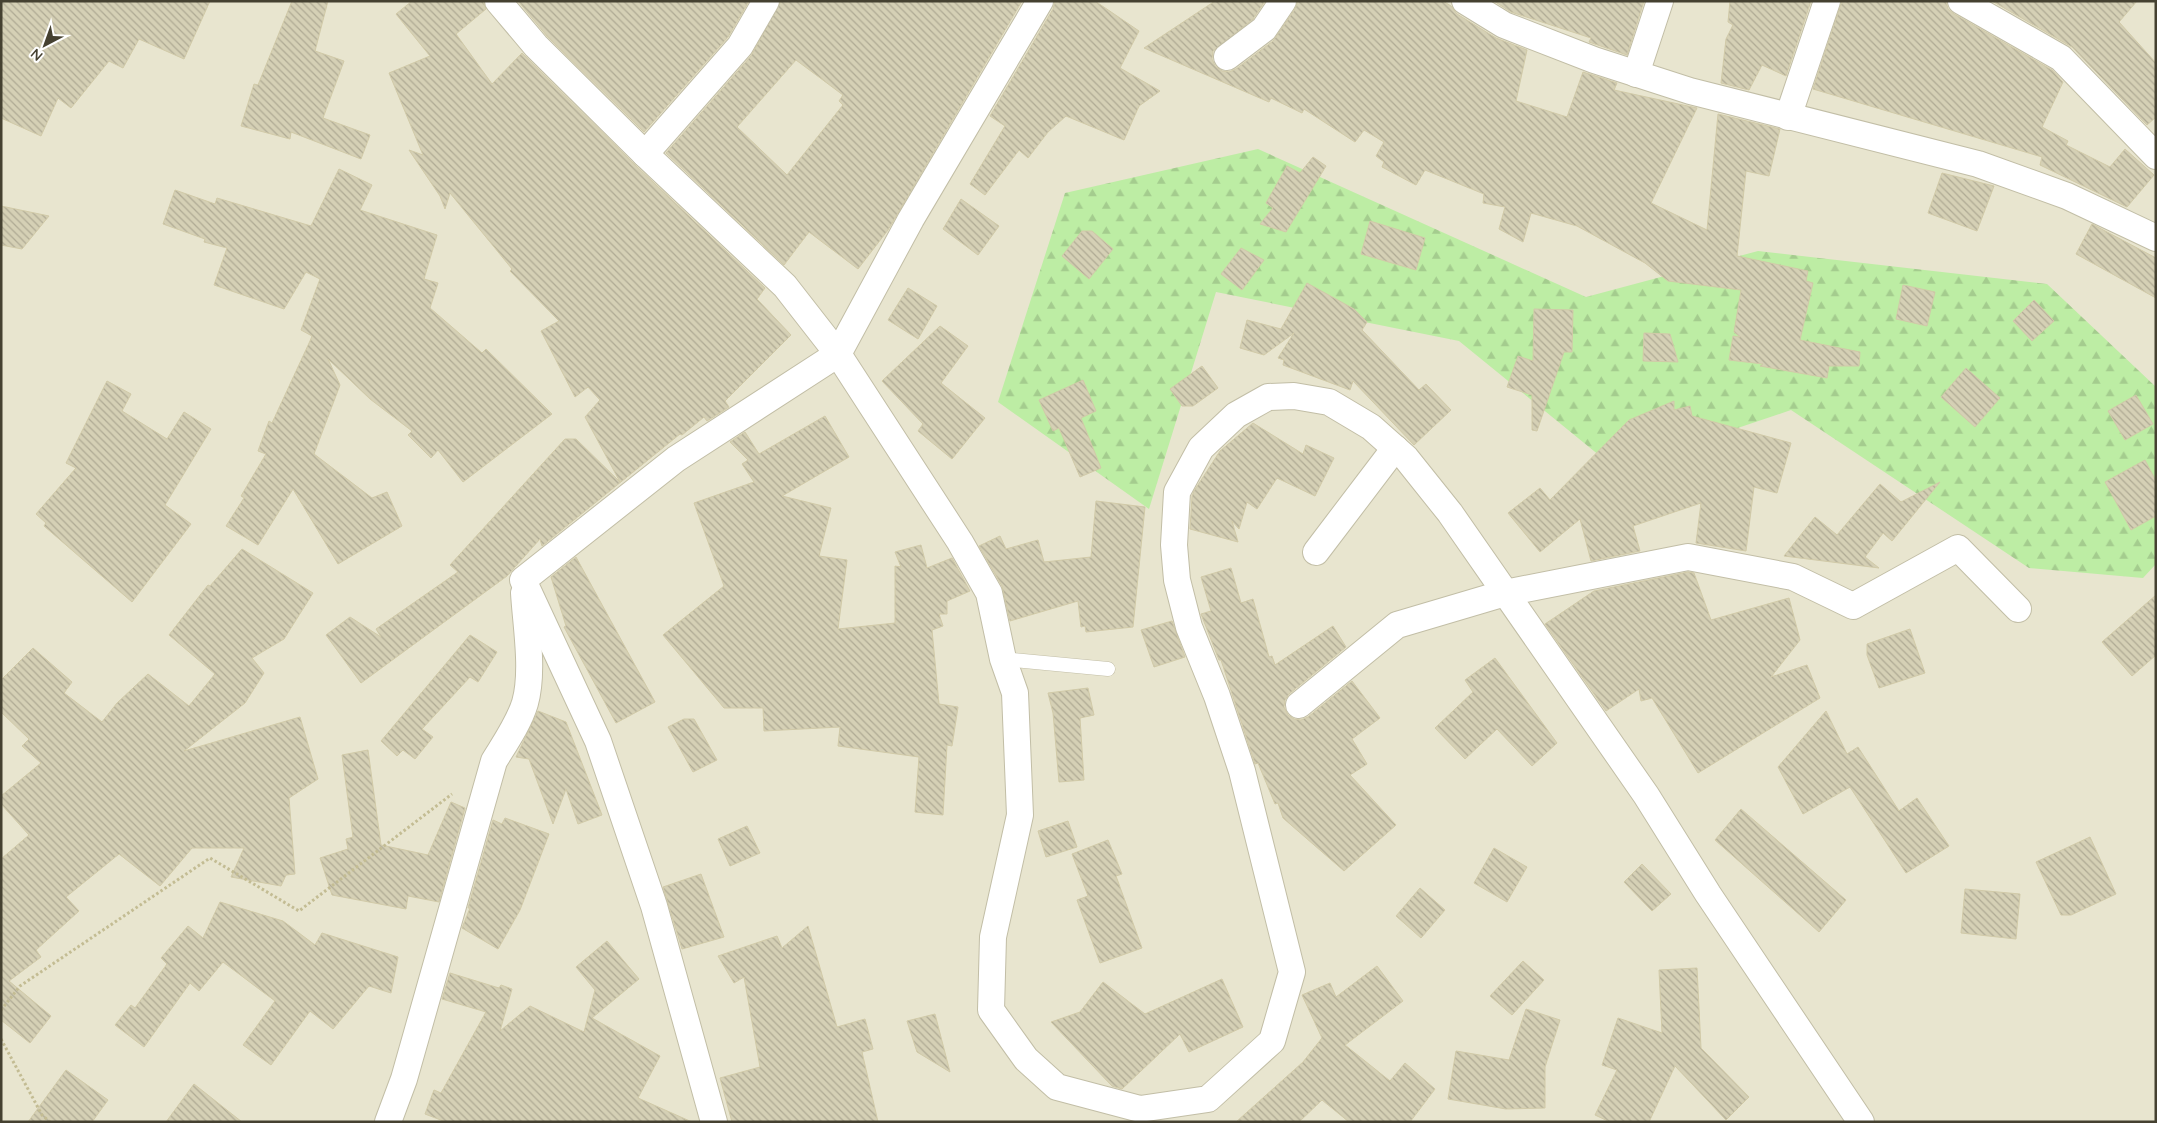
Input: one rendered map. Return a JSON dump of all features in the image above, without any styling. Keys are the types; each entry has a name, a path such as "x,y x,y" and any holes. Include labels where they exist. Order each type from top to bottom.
{"street":[{"path":"498,1 536,46 644,154 785,286 838,354 960,542 989,592 1003,659 1015,693 1020,815 993,937 991,1010 1026,1059 1057,1087 1140,1109 1208,1098 1272,1040 1292,972 1242,771 1217,696 1189,627 1176,580 1174,545 1177,492 1201,448 1236,415 1268,397 1294,396 1329,402 1371,427 1406,458 1450,513 1646,795 1708,894 1860,1122"},
{"path":"644,154 740,46 766,1"},
{"path":"524,580 676,458 838,354 911,219 1040,1"},
{"path":"1227,56 1264,29 1283,1"},
{"path":"1465,1 1504,24 1550,44 1636,74 1788,116 1978,164 2067,196 2156,238"},
{"path":"1636,74 1660,1"},
{"path":"1788,116 1827,1"},
{"path":"1961,1 2061,58 2156,156"},
{"path":"1316,552 1394,448"},
{"path":"1299,706 1397,625 1505,593 1688,557 1794,577 1852,606 1958,548 2018,609"},
{"path":"388,1122 404,1079 494,762 509,737 525,702 528,666 524,580"},
{"path":"524,580 598,741 654,906 714,1122"}],"lane":[{"path":"1003,659 1108,669"}],"path":[{"path":"1,1010 20,986 210,858 299,910 455,791"},
{"path":"1,1039 42,1116 50,1122"}],"shaded area":[{"path":"1,1 2156,1 2156,1122 1,1122"}],"green space":[{"path":"1258,149 1586,297 1758,251 2047,284 2156,387 2156,564 2143,578 2029,568 1791,410 1616,469 1459,341 1216,292 1149,509 998,402 1065,193"}],"building":[{"path":"1,1 210,1 184,59 139,39 123,68 109,61 71,108 58,98 41,136 1,118"},
{"path":"292,1 328,1 315,51 344,61 323,118 370,135 361,159 291,132 290,139 241,126 254,84 258,85"},
{"path":"412,1 483,1 486,9 456,34 492,84 522,53 635,165 765,288 757,299 791,335 725,401 729,407 707,421 704,417 682,435 680,434 542,546 540,539 507,576 361,683 326,635 350,617 381,637 376,629 458,572 450,565 565,439 576,439 620,482 585,417 600,400 588,387 575,397 541,331 559,321 510,271 512,269 450,193 445,209 440,196 409,150 423,155 389,73 430,56 396,14"},
{"path":"518,1 749,1 728,37 644,132 547,36"},
{"path":"781,1 1022,1 888,230 858,269 809,232 784,265 666,153 751,56","holes":["796,60 843,95 839,101 843,105 787,175 737,127"]},
{"path":"1055,1 1095,1 1139,31 1120,68 1160,91 1139,106 1124,140 1066,116 1048,132 1028,158 1019,150 985,195 970,184 1005,126 990,116 1053,9"},
{"path":"1215,1 1265,1 1253,19 1213,51 1212,59 1215,66 1222,71 1229,72 1236,69 1273,41 1295,9 1298,1 1443,1 1451,6 1457,14 1496,38 1527,50 1516,101 1567,117 1583,72 1617,83 1614,90 1697,108 1651,203 1707,230 1718,114 1780,129 1769,176 1746,171 1737,256 1808,271 1806,281 1813,283 1800,340 1860,352 1859,366 1829,366 1827,378 1760,366 1763,364 1729,360 1733,336 1740,337 1734,332 1741,290 1668,281 1645,263 1577,226 1531,213 1523,242 1499,229 1505,207 1483,203 1484,194 1425,170 1416,185 1382,167 1384,162 1376,156 1384,142 1364,130 1355,142 1304,109 1302,113 1271,98 1269,102 1144,48"},
{"path":"1494,1 1644,1 1627,55 1589,42 1591,38 1511,12"},
{"path":"1730,1 1811,1 1786,76 1762,65 1749,90 1721,83 1726,39 1733,25 1728,22"},
{"path":"1842,1 1946,1 1948,9 1954,14 2052,70 2063,82 2042,127 2068,141 2066,145 2110,167 2125,149 2154,175 2127,207 2040,165 2042,157 1813,89"},
{"path":"1992,1 2137,1 2119,22 2156,63 2156,117 2147,125 2072,47"},
{"path":"1313,157 1326,166 1286,232 1260,224 1273,208 1266,203 1287,166 1300,173"},
{"path":"339,169 372,185 360,210 437,235 424,279 438,283 430,308 482,353 486,349 552,414 463,482 438,450 431,458 408,435 412,431 370,399 328,359 340,385 314,454 372,498 387,492 402,526 338,564 293,489 258,545 226,526 244,498 241,496 266,454 258,451 269,421 272,423 312,336 301,330 320,279 306,272 284,309 214,285 227,248 204,242 205,239 163,224 175,190 215,204 217,198 311,226"},
{"path":"1942,173 1994,186 1977,231 1928,213"},
{"path":"961,199 999,226 978,255 943,229"},
{"path":"1,206 49,216 22,249 1,245"},
{"path":"1370,221 1425,238 1416,270 1361,254"},
{"path":"2092,224 2156,258 2156,298 2076,254"},
{"path":"1082,231 1092,231 1113,249 1089,279 1062,256"},
{"path":"1241,248 1264,260 1242,290 1221,274"},
{"path":"1307,283 1354,309 1367,322 1362,330 1419,390 1426,384 1451,410 1414,445 1353,381 1350,390 1283,365 1284,360 1278,358 1294,333 1264,355 1240,348 1247,320 1281,329"},
{"path":"1903,285 1935,292 1927,326 1896,319"},
{"path":"908,288 937,306 918,339 888,320"},
{"path":"2034,300 2054,321 2032,341 2013,321"},
{"path":"1534,309 1573,310 1572,352 1564,352 1537,431 1532,430 1532,395 1507,387 1518,356 1533,361"},
{"path":"940,326 968,346 941,383 985,418 952,459 918,431 923,424 882,381"},
{"path":"1644,333 1670,334 1678,362 1643,361"},
{"path":"1202,366 1218,388 1193,406 1182,406 1170,389"},
{"path":"1966,368 2000,398 1975,427 1941,397"},
{"path":"1083,380 1096,411 1081,418 1101,468 1080,477 1059,428 1053,431 1039,400"},
{"path":"107,381 131,394 122,411 167,439 184,412 211,429 165,505 191,524 132,602 44,526 46,523 36,514 76,468 66,463"},
{"path":"2136,395 2153,424 2125,440 2108,411"},
{"path":"1674,401 1674,410 1690,406 1692,416 1791,443 1777,493 1754,487 1746,551 1696,543 1701,503 1633,526 1640,551 1591,561 1580,519 1540,552 1508,513 1540,488 1550,500 1629,420"},
{"path":"825,416 849,457 782,496 831,508 819,556 847,560 838,629 895,623 895,566 901,567 895,552 921,545 927,568 952,558 970,591 947,601 947,614 939,614 943,626 932,630 939,704 958,707 952,746 947,745 943,815 915,812 919,757 838,746 840,727 764,731 763,708 724,708 663,635 724,586 694,503 754,482 742,464 748,460 730,442 745,432 759,454"},
{"path":"1253,423 1303,454 1306,445 1334,458 1315,496 1277,478 1257,509 1247,502 1239,529 1232,521 1238,542 1190,529 1194,491 1220,451"},
{"path":"2145,460 2156,481 2156,516 2131,530 2105,482"},
{"path":"1940,482 1892,541 1883,533 1865,557 1879,568 1784,556 1815,517 1837,535 1880,484 1901,502"},
{"path":"1096,501 1145,507 1133,627 1086,632 1085,626 1081,627 1078,601 1010,621 1002,586 979,546 1000,536 1006,549 1038,540 1044,562 1091,557"},
{"path":"242,549 313,593 284,639 252,658 264,673 245,703 184,751 300,717 318,779 289,798 295,874 286,875 281,886 231,877 244,848 192,848 160,886 119,854 66,897 79,911 36,950 41,957 9,981 51,1016 30,1043 1,1020 1,859 29,835 1,804 1,796 41,763 22,746 29,739 1,712 1,680 33,648 72,682 64,693 102,722 117,703 148,674 189,706 215,674 169,635 208,585 210,586"},
{"path":"576,557 655,702 616,723 564,627 566,626 551,577"},
{"path":"1231,568 1241,603 1253,599 1269,657 1272,656 1275,665 1333,626 1346,647 1289,694 1285,700 1284,707 1288,715 1294,719 1301,720 1308,717 1352,681 1380,718 1352,739 1367,764 1350,775 1396,825 1344,871 1283,818 1278,803 1275,804 1258,763 1255,764 1221,660 1219,660 1201,614 1211,611 1201,577"},
{"path":"1688,572 1694,573 1711,620 1789,598 1800,640 1771,677 1807,665 1820,698 1698,773 1652,698 1641,701 1639,689 1606,711 1545,624 1594,591"},
{"path":"2156,595 2156,655 2132,676 2102,642"},
{"path":"1172,621 1185,657 1154,667 1141,630"},
{"path":"1910,629 1925,673 1879,688 1867,655 1867,644"},
{"path":"470,635 497,652 478,682 470,677 422,729 433,737 415,759 403,750 397,756 381,741"},
{"path":"1495,658 1557,743 1532,766 1497,729 1465,759 1435,728 1473,692 1465,680"},
{"path":"1088,688 1094,715 1080,718 1084,780 1059,782 1053,713 1048,693"},
{"path":"538,711 566,722 602,815 578,824 566,789 553,824 529,759 516,757"},
{"path":"1826,711 1847,754 1858,747 1899,811 1917,798 1949,846 1906,873 1850,787 1803,814 1778,767"},
{"path":"684,719 694,719 717,760 693,772 668,727"},
{"path":"368,750 381,845 428,855 451,802 465,808 439,902 408,896 406,909 332,895 320,858 348,849 346,839 353,837 342,755"},
{"path":"1741,809 1846,900 1819,932 1715,840"},
{"path":"505,818 549,834 520,910 498,949 462,928 470,908 468,908 493,820 502,824"},
{"path":"1068,821 1077,847 1046,857 1038,831"},
{"path":"747,826 760,853 730,866 718,839"},
{"path":"2090,837 2116,894 2071,915 2061,915 2036,862"},
{"path":"1108,840 1122,874 1116,876 1142,948 1100,963 1077,900 1088,896 1072,854"},
{"path":"1494,848 1527,867 1507,902 1474,883"},
{"path":"1642,864 1671,894 1652,911 1624,882"},
{"path":"701,874 724,937 682,949 663,887"},
{"path":"1420,888 1445,910 1421,938 1396,916"},
{"path":"1965,889 2020,894 2016,939 1961,933"},
{"path":"220,902 283,921 315,945 322,933 398,957 391,993 369,986 333,1029 310,1011 271,1065 243,1045 275,1001 223,962 199,991 190,983 144,1047 115,1025 131,1005 135,1008 167,964 161,958 188,926 203,938"},
{"path":"808,926 837,1027 865,1019 873,1049 862,1052 878,1122 732,1122 720,1078 760,1067 744,977 734,983 718,956 777,936 782,948"},
{"path":"607,941 639,979 592,1018 660,1056 638,1098 692,1122 446,1122 425,1114 434,1090 441,1093 486,1012 442,999 450,973 499,988 501,985 512,989 500,1031 530,1006 584,1032 595,990 576,967"},
{"path":"1523,961 1544,980 1512,1015 1490,996"},
{"path":"1377,966 1403,1001 1345,1045 1390,1081 1405,1063 1435,1089 1410,1122 1349,1122 1322,1100 1299,1122 1236,1122 1303,1062 1322,1038 1302,995 1330,983 1336,997"},
{"path":"1697,968 1701,1048 1749,1097 1726,1120 1675,1066 1649,1122 1610,1122 1595,1115 1617,1070 1602,1065 1618,1018 1662,1033 1659,970"},
{"path":"1222,979 1243,1027 1189,1052 1180,1034 1122,1089 1112,1086 1051,1022 1080,1012 1103,982 1145,1014"},
{"path":"1526,1009 1560,1020 1545,1067 1545,1108 1506,1109 1448,1099 1456,1051 1509,1060"},
{"path":"935,1014 950,1072 917,1052 907,1021"},
{"path":"66,1070 108,1100 92,1122 28,1122"},
{"path":"194,1084 242,1122 166,1122"}]}
